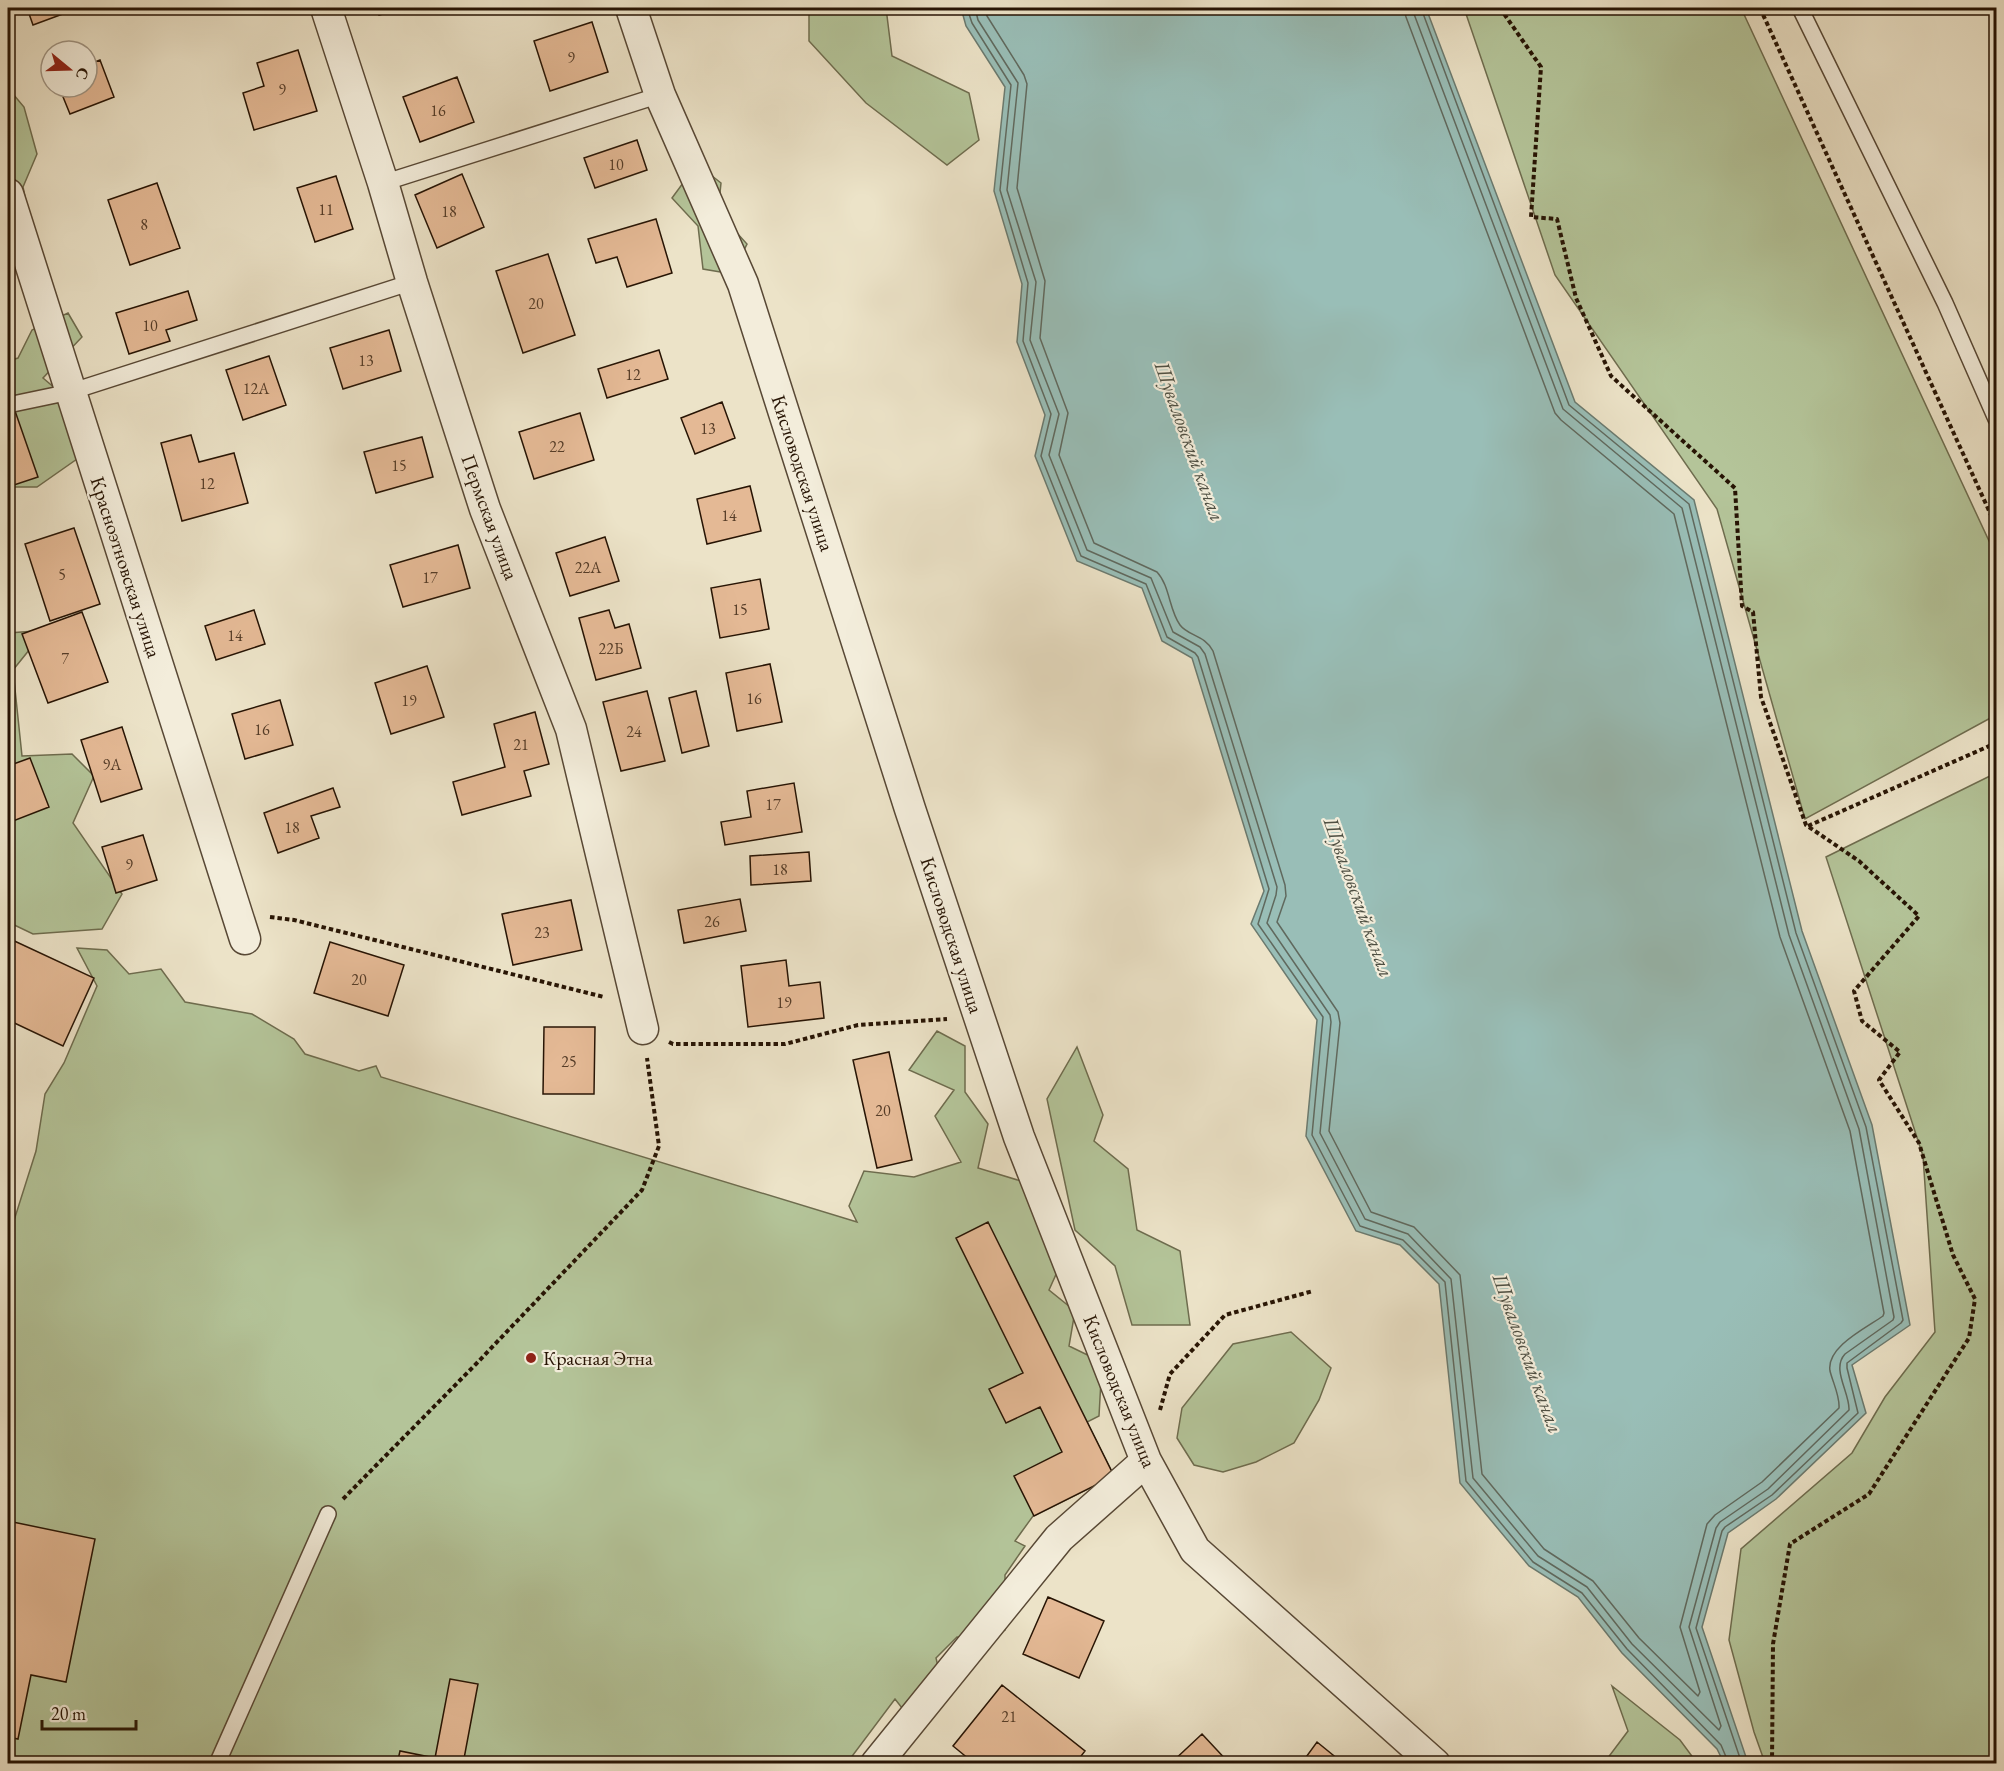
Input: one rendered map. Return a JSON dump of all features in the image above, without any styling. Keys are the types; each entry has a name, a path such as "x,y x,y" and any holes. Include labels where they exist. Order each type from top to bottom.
{"street":[{"name":"Пермская улица","path":"326,8 485,509 571,729 643,1029"},
{"name":"Кисловодская улица","path":"631,8 660,94 743,284 910,809 1018,1137 1146,1461 1195,1550 1435,1764"},
{"name":"Красноэтновская улица","path":"8,194 245,939"},
{"path":"876,1764 1059,1538 1146,1461"}],"lane":[{"path":"1800,8 1946,303 1996,419"},
{"path":"383,183 660,94"},
{"path":"8,405 70,392 412,282"},
{"path":"217,1764 328,1514"}],"path":[{"path":"1500,8 1541,68 1531,218 1557,219 1576,298 1611,376 1735,488 1742,606 1753,612 1761,697 1806,825 1859,861 1919,916 1854,991 1862,1021 1900,1052 1879,1080 1918,1143 1953,1256 1975,1299 1969,1338 1869,1494 1790,1544 1773,1644 1772,1764"},
{"path":"1760,8 1996,526"},
{"path":"1808,826 1996,743"},
{"path":"328,1514 476,1364 642,1190 659,1146 643,1029"},
{"path":"1146,1461 1170,1374 1225,1315 1313,1291"}],"green space":[{"path":"809,8 886,8 892,56 969,93 979,140 947,165 866,103 809,41"},
{"path":"1464,8 1741,8 1996,556 1996,715 1805,819 1717,509 1555,275"},
{"path":"8,88 24,107 37,154 23,187 35,246 10,270 8,268"},
{"path":"697,164 721,183 718,212 747,244 732,274 703,269 698,226 672,198"},
{"path":"68,313 82,337 43,378 90,418 97,445 37,487 8,487 8,361 18,358 32,330"},
{"path":"78,628 34,644 13,670 22,756 72,754 94,776 73,823 122,894 102,929 33,934 8,922 8,633"},
{"path":"1996,773 1996,1763 1765,1763 1754,1732 1729,1640 1741,1549 1852,1453 1885,1397 1935,1332 1923,1156 1826,857"},
{"name":"Красная Этна","path":"77,948 107,950 129,974 161,969 185,1002 252,1014 294,1039 305,1054 359,1071 376,1066 381,1077 857,1222 849,1206 864,1171 914,1177 961,1162 935,1116 954,1090 909,1070 937,1031 965,1046 965,1092 988,1124 978,1168 1021,1181 1058,1270 1049,1290 1075,1311 1069,1346 1102,1362 1099,1416 1087,1422 1114,1476 1033,1516 1015,1541 1025,1546 1005,1575 1005,1630 989,1639 957,1637 936,1658 944,1692 935,1705 902,1708 895,1699 847,1763 8,1764 8,1234 36,1151 45,1094 64,1063 97,986"},
{"path":"1077,1047 1103,1115 1094,1141 1128,1169 1137,1230 1180,1251 1190,1325 1132,1325 1115,1266 1075,1230 1047,1099"},
{"path":"1291,1332 1331,1368 1319,1400 1294,1443 1256,1462 1223,1472 1194,1465 1177,1438 1182,1408 1233,1344"},
{"path":"1612,1686 1680,1740 1697,1763 1604,1763 1628,1731"}],"water":[{"name":"Шуваловский канал","path":"961,8 1426,8 1575,402 1694,500 1802,931 1872,1125 1910,1325 1852,1365 1866,1413 1776,1499 1728,1533 1702,1627 1748,1763 1724,1763 1717,1749 1622,1653 1578,1597 1529,1566 1460,1483 1439,1284 1400,1245 1356,1231 1306,1136 1317,1020 1251,924 1264,891 1192,658 1162,641 1142,588 1077,561 1035,456 1045,415 1017,342 1022,284 994,191 1005,87 966,26"}],"building":[{"path":"27,8 79,8 33,25"},
{"path":"377,8 406,8 379,15"},
{"path":"592,22 608,72 550,91 534,41"},
{"path":"298,50 317,111 254,130 243,93 264,86 257,63"},
{"path":"99,60 114,97 70,114 64,99 99,99"},
{"path":"457,77 474,122 420,142 403,97"},
{"path":"637,140 647,170 595,188 584,158"},
{"path":"462,174 484,227 437,248 415,195"},
{"path":"336,176 353,229 315,242 297,188"},
{"path":"157,183 180,248 130,265 108,200"},
{"path":"656,219 672,273 627,287 617,257 596,263 588,239"},
{"path":"548,254 575,335 523,353 496,271"},
{"path":"188,291 197,320 166,330 170,341 129,354 116,313"},
{"path":"389,330 401,371 343,389 330,348"},
{"path":"659,350 668,379 607,398 598,369"},
{"path":"269,356 286,405 243,420 226,370"},
{"path":"722,402 735,438 695,454 681,418"},
{"path":"14,408 38,477 8,487 8,410"},
{"path":"580,413 594,460 534,479 519,432"},
{"path":"191,435 199,462 234,453 248,503 182,521 161,443"},
{"path":"422,437 433,477 376,493 364,452"},
{"path":"750,486 761,531 707,544 697,499"},
{"path":"74,528 100,604 50,621 25,544"},
{"path":"605,537 619,581 570,596 556,553"},
{"path":"458,545 470,588 403,607 390,565"},
{"path":"760,579 769,629 720,638 711,588"},
{"path":"254,610 265,644 216,660 205,626"},
{"path":"609,610 615,628 629,624 641,668 596,680 579,618"},
{"path":"82,612 108,682 48,703 22,634"},
{"path":"770,664 782,722 737,731 726,673"},
{"path":"427,666 444,717 391,734 375,683"},
{"path":"647,691 665,761 621,771 603,702"},
{"path":"696,691 709,746 682,753 669,698"},
{"path":"280,700 293,745 245,759 232,714"},
{"path":"535,712 549,764 524,771 531,796 462,815 453,782 505,767 494,724"},
{"path":"122,727 142,789 101,802 81,740"},
{"path":"30,758 49,807 8,823 8,766"},
{"path":"794,783 802,832 725,845 721,822 751,817 747,791"},
{"path":"333,788 340,807 311,816 319,838 278,853 264,813"},
{"path":"143,835 157,880 116,893 102,847"},
{"path":"809,852 811,881 751,885 750,856"},
{"path":"740,899 746,931 684,943 678,910"},
{"path":"571,900 582,950 513,965 502,914"},
{"path":"8,938 94,978 63,1046 8,1020"},
{"path":"330,942 404,965 388,1016 314,993"},
{"path":"786,960 789,986 820,982 824,1018 748,1027 741,966"},
{"path":"544,1027 595,1027 594,1094 543,1094"},
{"path":"889,1052 912,1160 877,1168 853,1060"},
{"path":"988,1222 1114,1476 1034,1516 1014,1476 1062,1452 1040,1407 1006,1423 989,1389 1023,1373 956,1238"},
{"path":"8,1521 95,1539 66,1682 31,1675 18,1739 8,1737"},
{"path":"1048,1597 1104,1621 1079,1678 1023,1654"},
{"path":"450,1679 478,1684 463,1764 397,1764 400,1751 435,1758"},
{"path":"1002,1685 1085,1751 1075,1764 975,1764 953,1746"},
{"path":"1202,1734 1230,1764 1170,1764"},
{"path":"1317,1742 1344,1764 1301,1764"}],"place":[{"name":"Красная Этна","path":"531,1358"}]}
